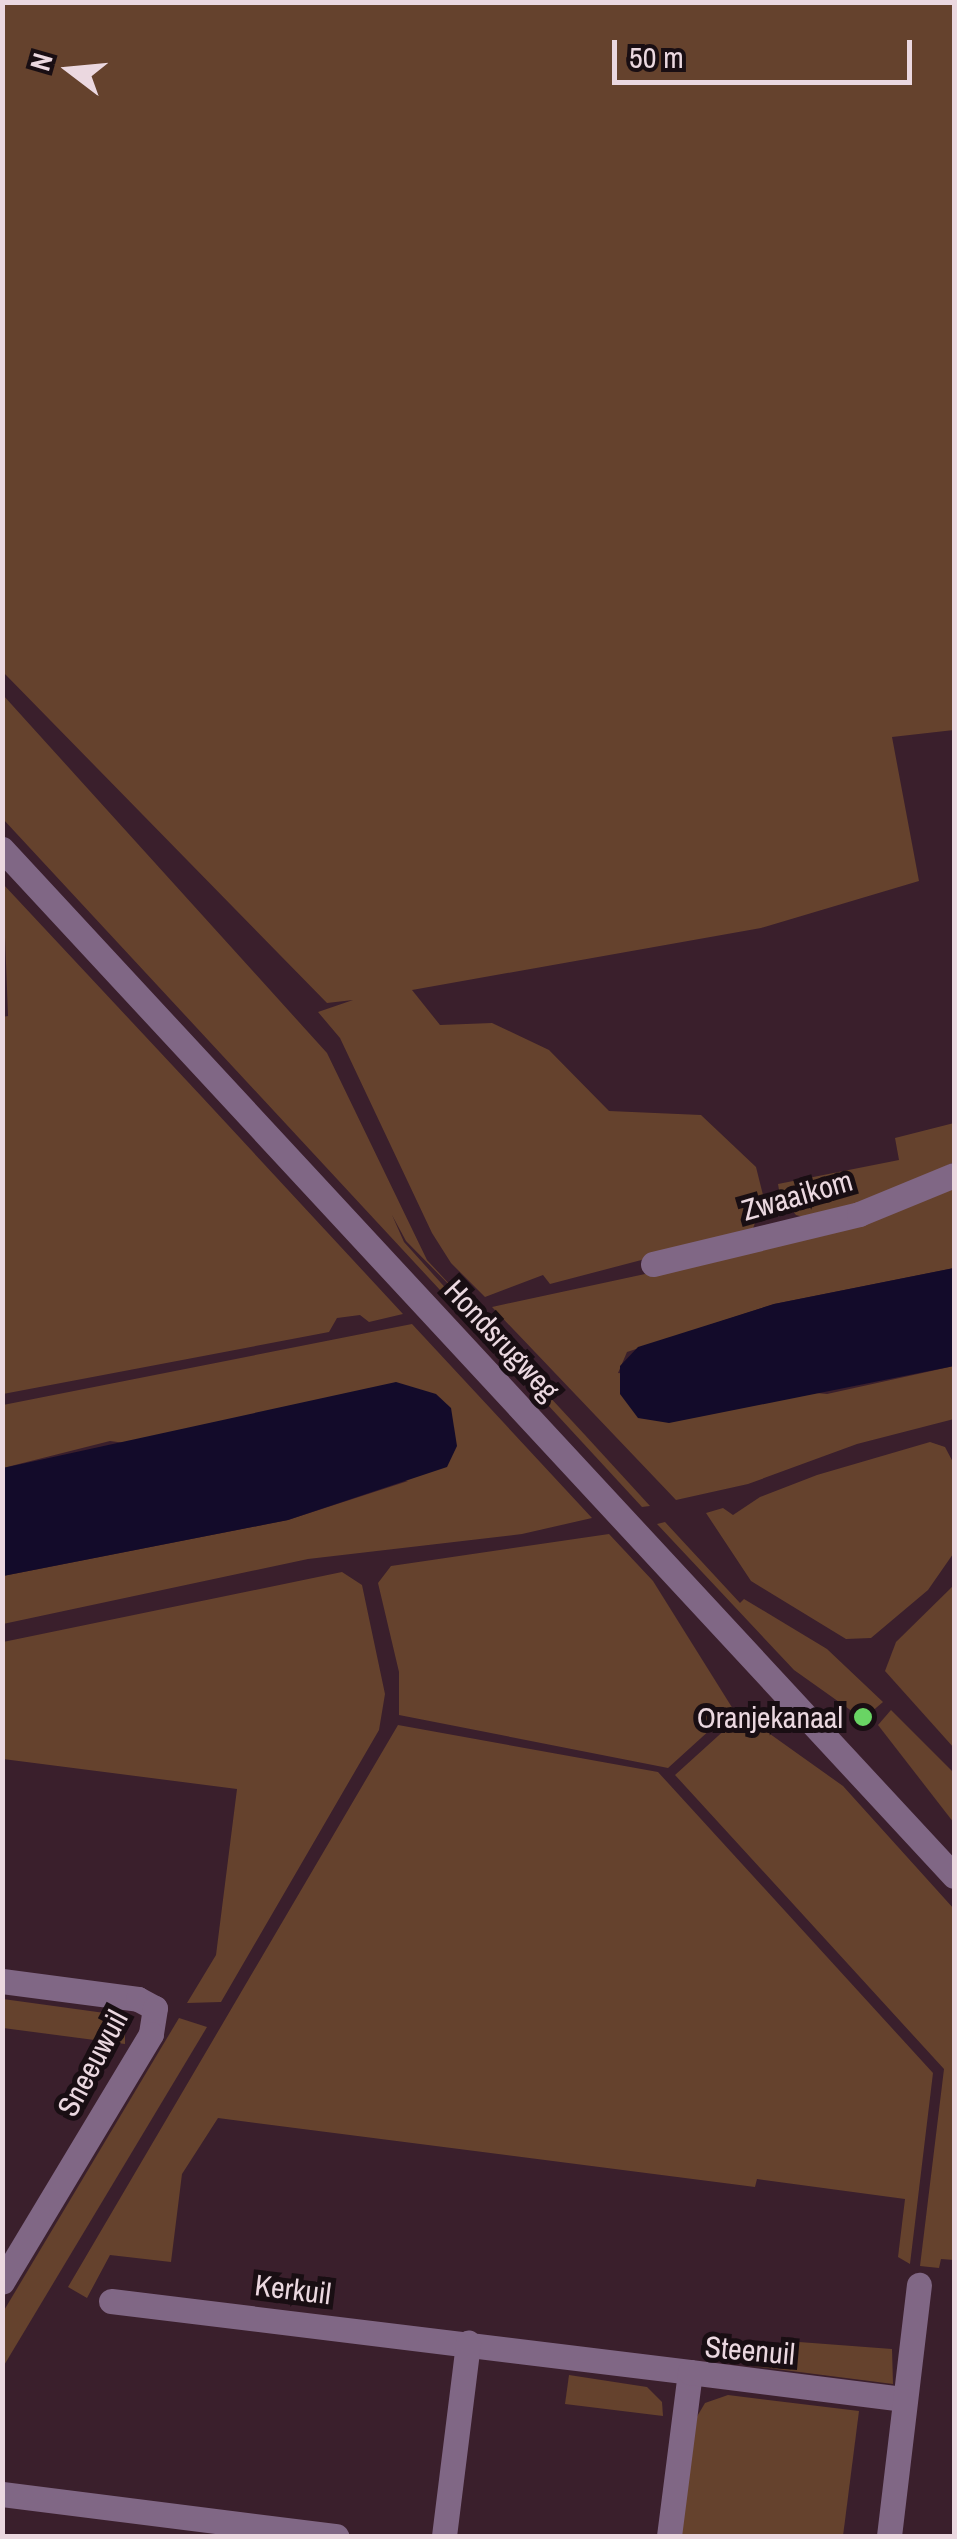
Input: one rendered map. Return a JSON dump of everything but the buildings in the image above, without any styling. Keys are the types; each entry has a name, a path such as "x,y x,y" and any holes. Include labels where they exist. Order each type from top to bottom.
{"street":[{"name":"Hondsrugweg","path":"2,849 954,1876"},
{"name":"Zwaaikom","path":"653,1264 859,1214 954,1175"},
{"name":"Sneeuwuil","path":"2,1981 138,1999 155,2008 151,2034 2,2282"},
{"path":"889,2536 919,2285"},
{"name":"Kerkuil","path":"111,2300 690,2372"},
{"path":"444,2536 468,2342"},
{"name":"Steenuil","path":"669,2536 690,2372 904,2399"},
{"path":"2,2494 336,2536"}],"shaded area":[{"path":"2,3 954,3 954,730 892,737 919,881 761,928 412,990 440,1025 492,1023 549,1050 609,1111 701,1115 756,1167 764,1199 752,1231 550,1284 543,1275 485,1297 451,1263 432,1233 340,1038 318,1012 353,1000 327,1003 3,672"},
{"path":"3,695 327,1053 427,1260 466,1302 406,1241 392,1215 404,1242 459,1303 453,1304 3,819"},
{"path":"3,884 403,1314 369,1322 360,1315 337,1318 329,1332 3,1394 2,1017 8,1016"},
{"path":"954,1123 954,1162 903,1187 811,1219 796,1215 780,1196 778,1184 899,1160 895,1138"},
{"path":"954,1183 954,1268 774,1304 627,1352 618,1373 827,1394 954,1366 954,1419 857,1444 748,1484 676,1500 492,1307 826,1235"},
{"path":"954,1268 954,1366 669,1423 638,1418 620,1394 620,1366 638,1347 774,1304"},
{"path":"470,1311 650,1506 642,1507 463,1313"},
{"path":"412,1324 592,1518 522,1534 308,1559 3,1624 3,1576 288,1520 408,1481 110,1441 3,1468 3,1405"},
{"path":"396,1382 436,1394 451,1408 457,1446 447,1467 288,1520 3,1576 3,1468"},
{"path":"930,1442 945,1447 954,1464 953,1554 928,1590 871,1638 846,1639 751,1581 706,1513 723,1508 733,1515 760,1497 817,1475"},
{"path":"665,1522 740,1603 744,1599 827,1649 883,1702 863,1719 794,1670 657,1524"},
{"path":"609,1534 653,1581 733,1709 668,1768 399,1715 399,1672 378,1583 391,1566"},
{"path":"342,1572 362,1585 385,1694 379,1730 221,2002 187,2003 216,1955 237,1789 3,1759 3,1642"},
{"path":"954,1585 954,1748 885,1671 896,1642"},
{"path":"891,1710 954,1773 954,1823 878,1725"},
{"path":"739,1717 756,1735 763,1729 843,1786 954,1909 954,2260 941,2259 939,2268 920,2266 944,2069 675,1775"},
{"path":"398,1725 658,1772 933,2073 910,2264 898,2257 905,2199 757,2179 755,2187 218,2118 182,2174 171,2262 110,2255 87,2298 68,2287"},
{"path":"3,1999 112,2014 125,2027 125,2044 3,2028"},
{"path":"179,2018 207,2027 3,2367 3,2312"},
{"path":"799,2342 892,2349 893,2384 753,2366 756,2344 797,2349"},
{"path":"569,2375 647,2387 662,2402 663,2416 565,2404"},
{"path":"728,2395 859,2411 843,2536 680,2536 695,2420 705,2403"}],"place":[{"name":"Oranjekanaal","path":"863,1717"}]}
